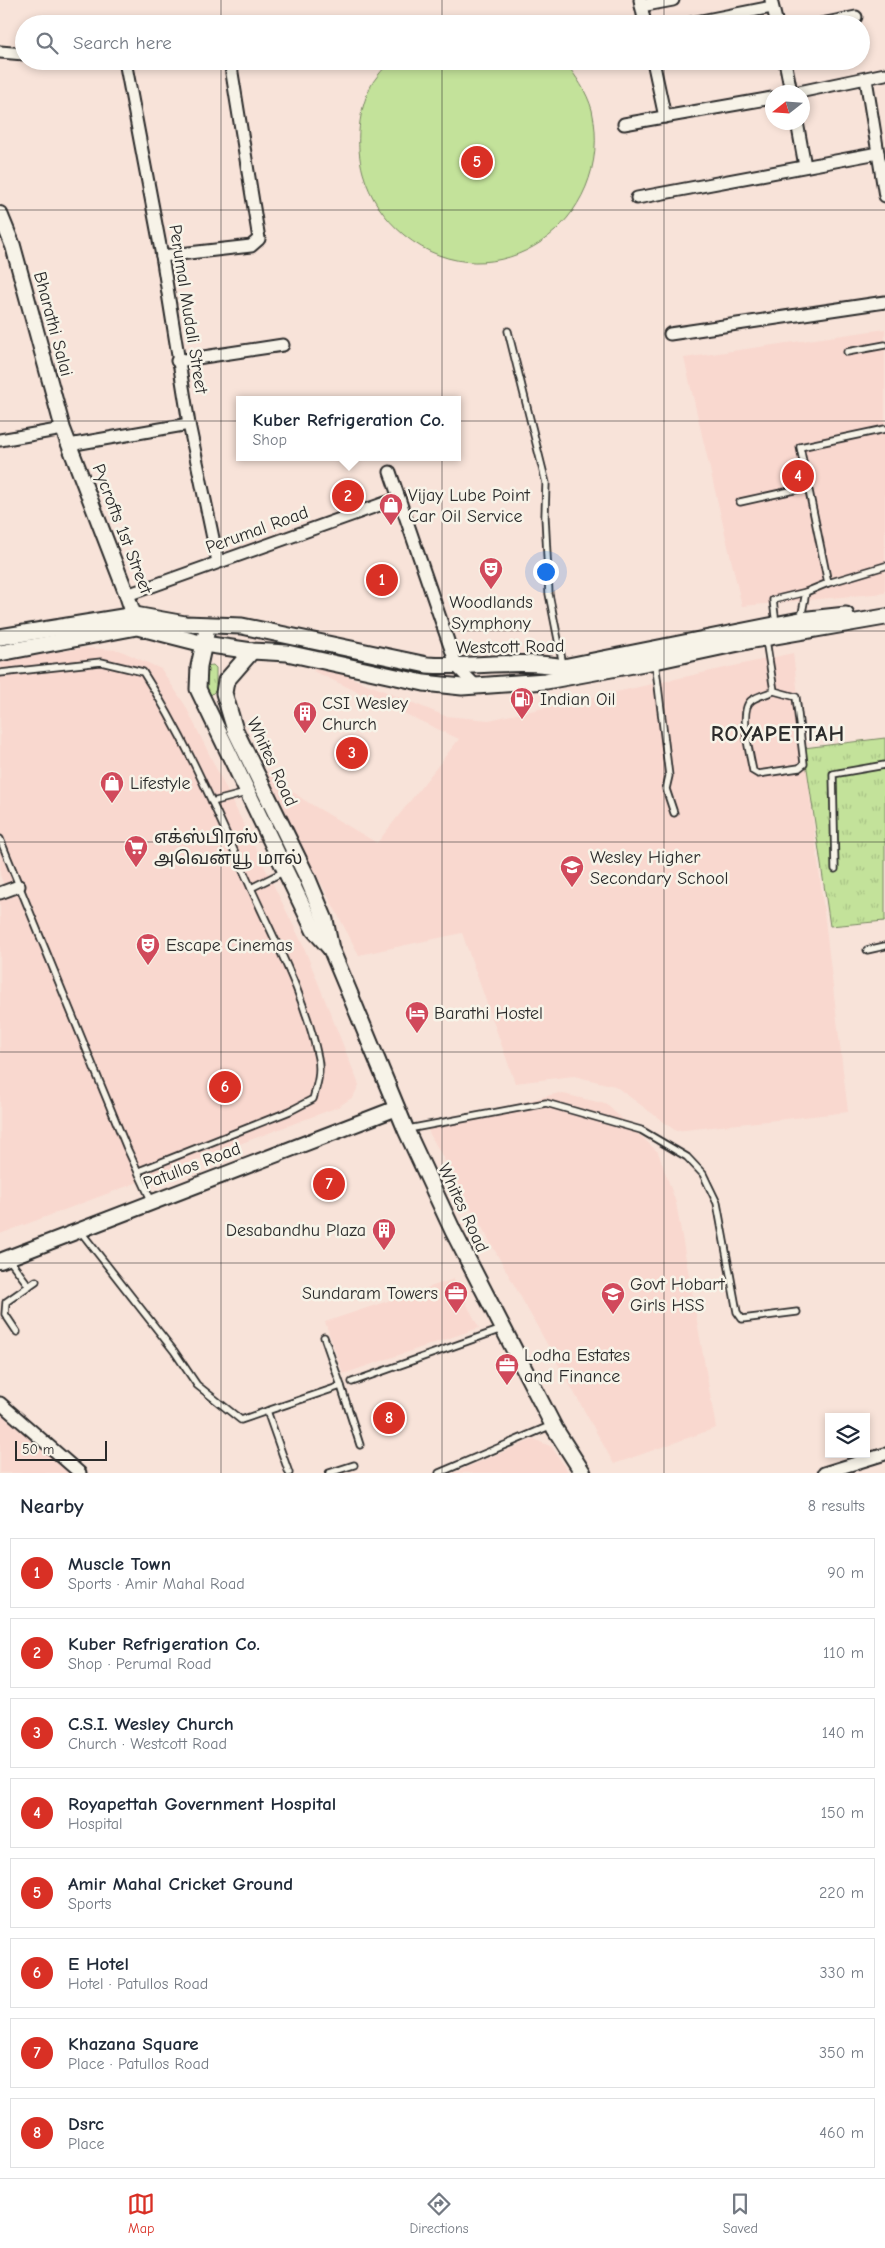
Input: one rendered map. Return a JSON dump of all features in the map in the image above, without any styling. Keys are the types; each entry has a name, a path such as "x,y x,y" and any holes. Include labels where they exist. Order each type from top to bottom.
{"main road":[{"name":"Westcott Road","path":"136,621 242,626 427,665 457,667 543,663 563,667 800,620 885,610"},
{"name":"Westcott Road","path":"136,621 204,644 252,651 287,653 424,683 462,687 546,681 655,662 766,638 885,617"},
{"path":"0,637 136,621"},
{"path":"0,653 136,621"},
{"path":"204,644 207,624"},
{"name":"Whites Road","path":"204,644 199,666 198,689 314,930 331,949"},
{"name":"Whites Road","path":"252,651 226,681 224,693 235,730 307,877 325,920 331,949 406,1130 453,1231 552,1424 583,1473"}],"street":[{"path":"640,3 672,0"},
{"path":"723,15 772,3"},
{"path":"0,52 15,53"},
{"name":"Perumal Mudali Street","path":"127,70 162,256 177,361 218,562"},
{"path":"162,256 251,246 259,238 231,70"},
{"path":"655,70 665,117"},
{"path":"787,70 790,85"},
{"path":"810,90 885,74"},
{"path":"866,79 885,196"},
{"path":"624,124 765,99"},
{"path":"798,130 805,166"},
{"path":"637,198 878,153"},
{"name":"Bharathi Salai","path":"0,214 13,246 62,429 69,445"},
{"path":"670,334 885,302"},
{"path":"177,361 283,345"},
{"path":"69,445 189,424"},
{"path":"0,440 62,429"},
{"name":"Pycrofts 1st Street","path":"69,445 136,621"},
{"path":"390,472 457,667 476,686"},
{"name":"Perumal Road","path":"127,595 399,498"},
{"path":"0,894 19,886"},
{"name":"Patullos Road","path":"4,1259 397,1108"},
{"path":"0,1403 80,1473"},
{"path":"825,1473 885,1454"}],"lane":[{"path":"508,331 546,483 545,516 549,594 563,667"},
{"path":"847,352 885,345"},
{"path":"828,583 800,447 885,429"},
{"path":"740,502 808,487"},
{"path":"776,625 773,600 806,592 828,583 885,566"},
{"path":"800,620 806,592"},
{"path":"766,638 774,691"},
{"path":"0,673 101,662 143,672 169,712 212,802 292,977 309,1026 318,1059 319,1078 313,1099 290,1111 139,1172"},
{"path":"655,662 669,776 666,789 674,813"},
{"path":"774,691 796,697 804,764 800,768 758,774 753,771 745,708 750,700 774,691"},
{"path":"835,869 833,774 885,765"},
{"path":"212,802 248,793"},
{"path":"0,839 126,1146 152,1202"},
{"path":"251,888 285,870"},
{"path":"867,950 885,946"},
{"path":"406,1130 546,1103 641,1130 687,1157 703,1174 717,1203 737,1312 742,1319 797,1312"},
{"path":"79,1230 174,1351 197,1385 242,1420 341,1386"},
{"path":"4,1259 29,1286"},
{"path":"6,1302 36,1281"},
{"path":"0,1297 6,1302"},
{"path":"6,1302 6,1314 17,1332"},
{"path":"352,1382 502,1329"},
{"path":"324,1337 360,1445"},
{"path":"267,1411 289,1473"},
{"path":"439,1473 552,1424"},
{"path":"329,1473 354,1465"}],"shaded area":[{"path":"885,329 885,593 742,606 684,358"},
{"path":"83,648 119,650 161,669 185,705 303,945 359,1085 353,1097 338,1107 0,1234 0,891 5,888 0,875 0,661"},
{"name":"Wesley Higher Secondary School","path":"793,653 848,1112 676,1131 615,1086 574,1076 515,1083 462,933 359,955 259,766 304,800 377,843 459,739 313,671 318,664 445,716 489,720"},
{"name":"Govt Hobart Girls HSS","path":"559,1093 606,1104 658,1152 676,1203 716,1428 614,1464 426,1127"},
{"name":"Sundaram Towers","path":"454,1279 479,1328 343,1374 325,1322"},
{"path":"0,1413 72,1473 0,1473"},
{"path":"534,1439 552,1447 569,1473 453,1473"}],"green space":[{"path":"383,70 571,70 581,84 592,110 595,151 586,187 567,218 541,242 510,257 475,262 439,255 404,235 390,222 374,199 366,182 359,150 359,127 364,104 373,82"},
{"path":"213,665 216,668 216,690 211,695 199,673 205,666"},
{"path":"885,738 885,921 830,926 804,748"}],"place":[{"name":"Amir Mahal Cricket Ground","path":"477,162"},
{"name":"Royapettah Government Hospital","path":"798,476"},
{"name":"Kuber Refrigeration Co.","path":"348,496"},
{"name":"Vijay Lube Point Car Oil Service","path":"391,526"},
{"name":"Muscle Town","path":"382,580"},
{"name":"Woodlands Symphony","path":"491,590"},
{"name":"Indian Oil","path":"522,720"},
{"name":"CSI Wesley Church","path":"305,734"},
{"name":"C.S.I. Wesley Church","path":"352,753"},
{"name":"Lifestyle","path":"112,804"},
{"name":"எக்ஸ்பிரஸ் அவென்யூ மால்","path":"136,868"},
{"name":"Wesley Higher Secondary School","path":"572,888"},
{"name":"Escape Cinemas","path":"148,966"},
{"name":"Barathi Hostel","path":"417,1034"},
{"name":"E Hotel","path":"225,1087"},
{"name":"Khazana Square","path":"329,1184"},
{"name":"Desabandhu Plaza","path":"384,1251"},
{"name":"Sundaram Towers","path":"456,1314"},
{"name":"Govt Hobart Girls HSS","path":"613,1315"},
{"name":"Lodha Estates and Finance","path":"507,1386"},
{"name":"Dsrc","path":"389,1418"}],"district":[{"name":"ROYAPETTAH","path":"778,734"}]}
